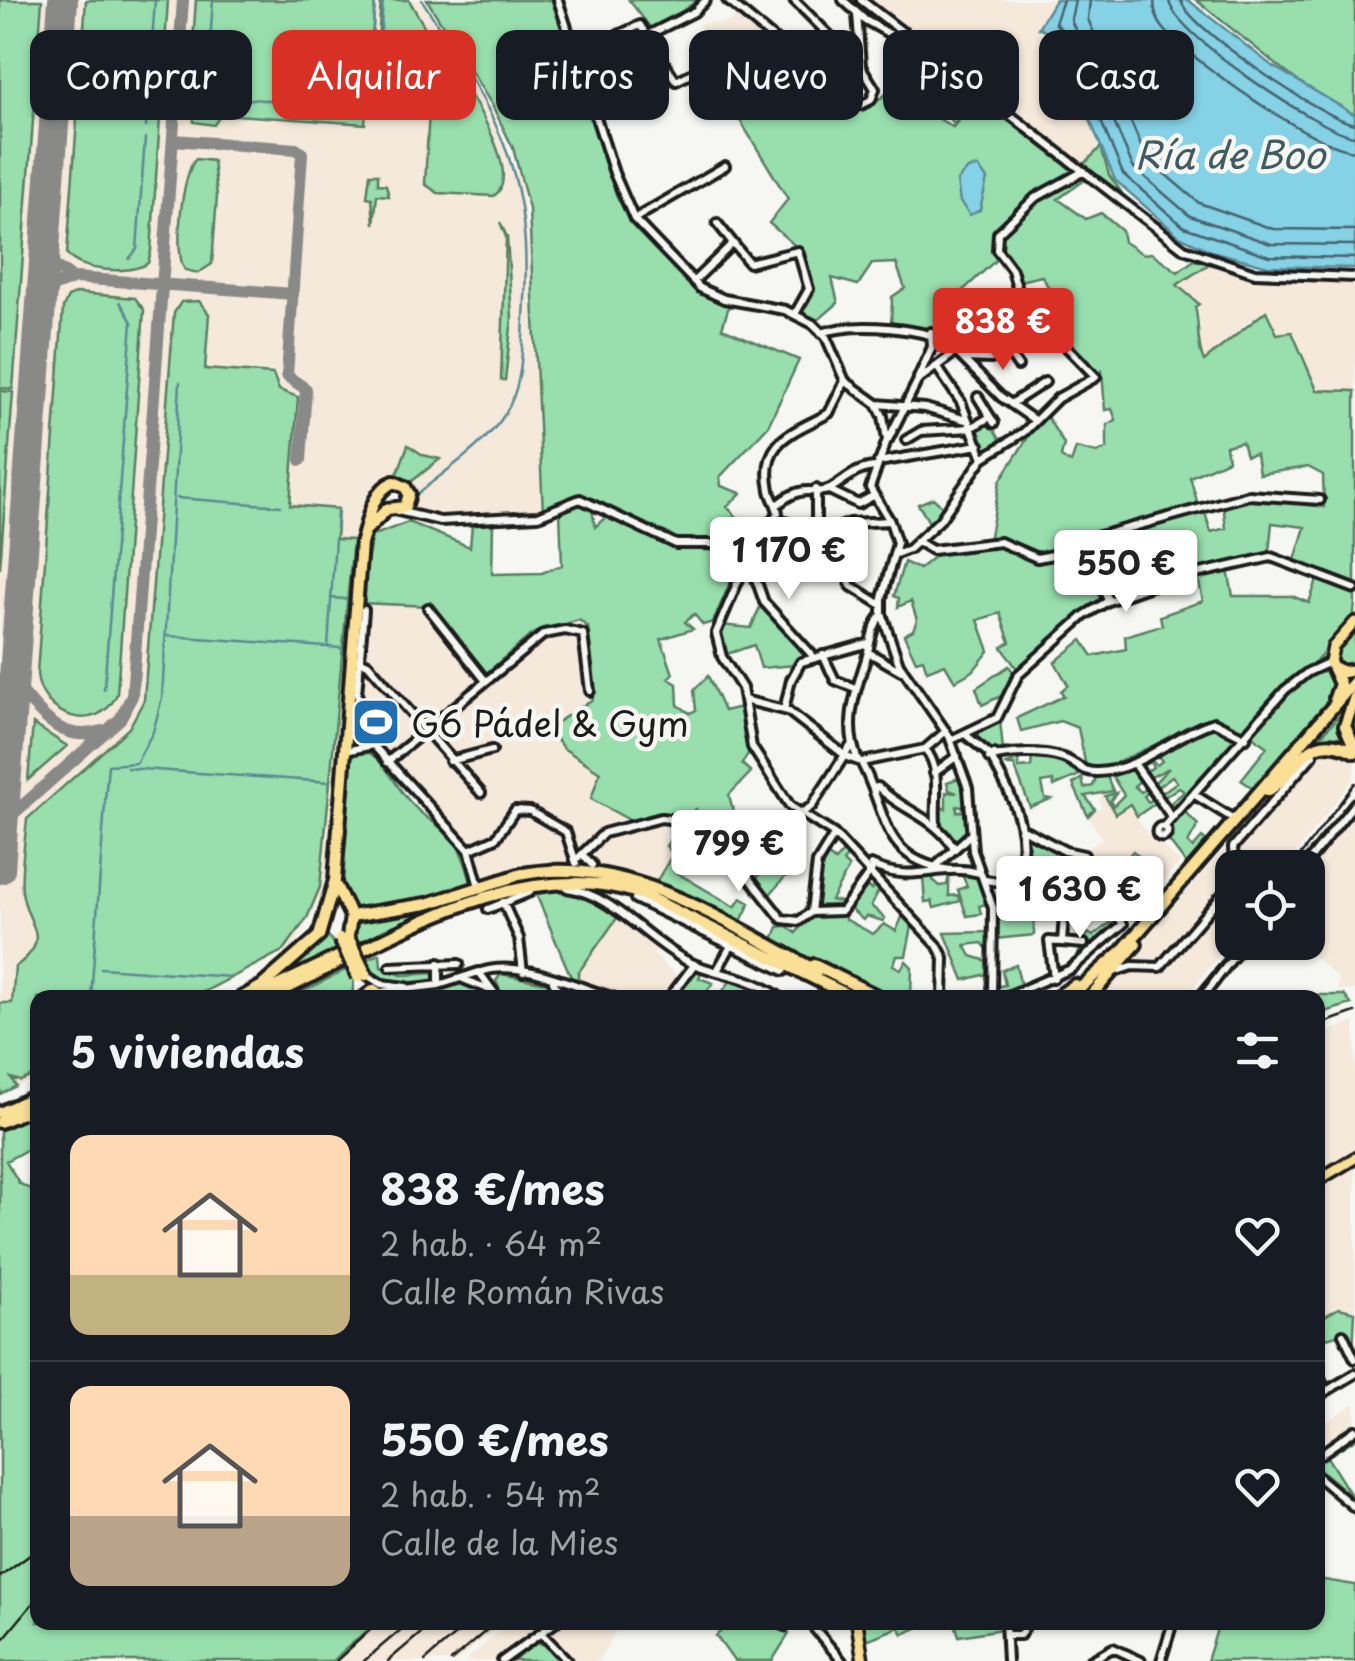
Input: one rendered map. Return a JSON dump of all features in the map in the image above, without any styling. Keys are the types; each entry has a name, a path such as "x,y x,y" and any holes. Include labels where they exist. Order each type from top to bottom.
{"highway":[{"path":"337,929 335,880 357,572 365,530 386,485 398,482 408,490 397,508 365,530"},
{"path":"380,495 397,508"},
{"path":"1330,662 1340,671 1355,670"},
{"path":"1303,742 1338,692 1339,679 1330,662"},
{"path":"1077,990 1141,929 1355,680"},
{"path":"1355,694 1345,726 1355,749"},
{"path":"1097,990 1355,694"},
{"path":"1268,791 1322,742 1355,749"},
{"path":"372,990 337,929 335,906 348,912 427,904 578,859 628,872 851,990"},
{"path":"518,876 554,871 614,875 701,911"},
{"path":"269,990 448,906 554,871"},
{"path":"335,880 348,912"},
{"path":"287,990 546,882 612,884 839,990"},
{"path":"298,990 486,904"},
{"path":"252,990 337,929 348,912"},
{"path":"1066,990 1141,929"},
{"path":"1088,990 1136,944"},
{"path":"782,953 863,990"},
{"path":"800,970 831,990"},
{"path":"4,1110 30,1099"},
{"path":"0,1124 30,1110"}],"main road":[{"path":"1330,662 1333,647 1355,622"},
{"path":"1325,1176 1355,1158"},
{"path":"856,1630 862,1661"}],"street":[{"path":"558,0 568,30"},
{"path":"658,30 694,12 706,0"},
{"path":"727,0 763,30"},
{"path":"794,0 824,30"},
{"path":"843,0 883,31"},
{"path":"860,0 901,30"},
{"path":"858,14 859,30"},
{"path":"669,70 676,81 689,75"},
{"path":"863,70 876,91 863,104"},
{"path":"597,120 634,219 694,282 724,299 795,314 821,333 845,381 877,404 925,408 969,424"},
{"path":"1019,120 1168,240 1202,257 1273,275 1355,277"},
{"path":"634,219 726,166"},
{"path":"899,551 915,543 948,510 983,458 1024,432 1058,398 1096,377 1053,333 1028,296 1018,290 1012,270 997,250 998,233 1034,198 1084,170"},
{"path":"717,224 752,264 798,251 809,289 795,314"},
{"path":"694,282 732,244"},
{"path":"918,380 937,367 972,328 1018,290"},
{"path":"957,302 957,347"},
{"path":"821,333 858,324 881,331 932,332 957,347 1012,404 1034,420"},
{"path":"860,522 864,503 872,496 876,464 932,347 932,332"},
{"path":"964,358 991,359 1007,350 1018,366"},
{"path":"937,367 983,458"},
{"path":"845,381 829,412 797,426 772,454 769,487 777,505 776,519 754,544 716,633 722,657 744,700 752,746 786,801 834,834 872,869 941,951 943,990"},
{"path":"1012,404 1044,382"},
{"path":"906,440 922,431 992,420 978,398"},
{"path":"877,404 887,440"},
{"path":"829,490 852,473 876,464 979,445"},
{"path":"777,505 800,490 816,489 864,503"},
{"path":"816,489 818,534"},
{"path":"915,543 932,550 1000,542 1037,558 1089,547 1096,537 1236,497 1264,492 1320,500"},
{"path":"872,496 890,522 899,551 881,604 882,614 903,672 951,740 953,758 970,798 972,846 994,919 989,966 991,990"},
{"path":"397,508 440,521 538,516 580,499 676,544 754,544"},
{"path":"776,519 818,534 838,552 851,586 881,604"},
{"path":"818,534 860,522 890,522"},
{"path":"1089,547 1108,601"},
{"path":"748,556 764,602 812,656"},
{"path":"951,740 997,718 1018,674 1085,615 1108,601 1165,581 1271,557 1353,588"},
{"path":"428,608 485,680"},
{"path":"364,610 357,694 373,745 469,850 478,883"},
{"path":"882,614 855,688 852,744 874,788 886,826 912,861 1012,884 1062,903"},
{"path":"387,762 540,636 575,630 584,638 590,691"},
{"path":"784,710 793,674 812,656 869,643"},
{"path":"868,652 903,672"},
{"path":"823,654 835,680 855,688"},
{"path":"359,660 368,664 480,792"},
{"path":"1165,826 1296,680 1330,662"},
{"path":"744,700 784,710 860,762 924,749 946,731"},
{"path":"991,756 1057,756 1086,772 1118,770 1214,722 1246,738"},
{"path":"966,734 991,756 1025,830 1019,872 1012,884"},
{"path":"715,852 774,831 801,814 820,798 852,744"},
{"path":"344,751 373,745"},
{"path":"924,749 932,759 936,823"},
{"path":"450,761 492,750"},
{"path":"1233,850 1313,755"},
{"path":"932,759 953,758"},
{"path":"934,774 953,758"},
{"path":"1134,762 1171,816"},
{"path":"874,788 936,823 959,847"},
{"path":"1195,795 1232,818"},
{"path":"1317,850 1355,803"},
{"path":"469,850 496,838 515,810 524,808 566,832 578,859 611,830 668,818 748,876 782,919 799,921 810,912 842,910 872,869"},
{"path":"1025,830 1065,851 1084,855"},
{"path":"810,912 817,863 834,834"},
{"path":"935,867 971,834"},
{"path":"959,847 972,846"},
{"path":"907,876 912,861"},
{"path":"1049,897 1066,868"},
{"path":"872,869 892,876 951,870"},
{"path":"1023,990 1078,965 1124,924 1096,885"},
{"path":"486,904 540,890 582,891 695,964 753,979 769,990"},
{"path":"1062,942 1066,890"},
{"path":"635,898 784,971"},
{"path":"503,902 518,938 523,972"},
{"path":"1114,972 1132,966 1160,966 1215,903"},
{"path":"1054,978 1048,941 1084,944"},
{"path":"718,969 732,946"},
{"path":"1208,990 1231,960"},
{"path":"439,964 439,985"},
{"path":"390,967 458,964"},
{"path":"675,990 695,964"},
{"path":"496,990 499,969"},
{"path":"399,990 459,978 480,979 499,969 586,990"},
{"path":"362,976 409,988"},
{"path":"480,979 492,990"},
{"path":"552,980 558,990"},
{"path":"564,990 566,984"},
{"path":"1343,1334 1355,1359"},
{"path":"1326,1391 1355,1374"},
{"path":"1325,1451 1355,1430"},
{"path":"1325,1483 1355,1508"},
{"path":"502,1661 546,1630"},
{"path":"816,1630 842,1661"},
{"path":"1006,1630 1007,1661"},
{"path":"1006,1635 1020,1634 1023,1630"},
{"path":"1161,1661 1171,1630"},
{"path":"542,1633 568,1661"},
{"path":"1090,1661 1102,1650 1118,1648 1141,1661"}],"shaded area":[{"path":"0,0 424,0 443,30 272,30 272,120 476,120 476,84 492,110 521,185 529,251 541,507 537,513 418,513 411,507 413,498 395,480 385,481 363,512 353,549 327,867 321,898 292,949 212,990 30,990 30,1080 0,1096"},
{"path":"869,0 1055,0 1038,28 1042,30 1039,30 1039,120 1090,120 1101,147 1083,165 1019,116 1019,30 907,30 897,16 890,17"},
{"path":"739,13 760,30 703,30 698,24 730,22"},
{"path":"1216,260 1279,273 1355,273 1355,391 1317,390 1292,332 1277,335 1252,318 1204,361 1198,350 1200,322 1177,285"},
{"path":"359,603 431,605 485,675 532,634 579,620 588,627 593,699 560,717 563,748 601,772 591,790 600,801 659,817 666,846 673,853 654,885 611,870 573,866 570,861 534,867 472,888 465,853 457,840 397,781 365,737 353,693"},
{"path":"1335,746 1355,759 1353,779 1298,850 1224,850 1313,751"},
{"path":"1105,796 1115,814 1130,804 1146,833 1180,862 1155,890 1139,884 1130,888 1111,875 1090,879 1079,866 1085,851 1102,839 1088,816 1102,807 1099,798"},
{"path":"1355,807 1355,990 1338,990 1339,979 1318,960 1325,960 1322,850"},
{"path":"1215,860 1215,960 1193,988 1100,990"},
{"path":"617,918 658,946 653,954 677,976 667,990 606,990 578,983 578,973"},
{"path":"1355,1022 1355,1149 1325,1167 1325,1033"},
{"path":"1355,1163 1355,1312 1339,1308 1325,1316 1325,1182"},
{"path":"1355,1404 1355,1432 1325,1453 1325,1423"},
{"path":"368,1630 494,1630 457,1661 332,1661"},
{"path":"500,1630 617,1630 598,1661 575,1661 557,1645 542,1644 524,1648 510,1661 466,1661"}],"green space":[{"path":"0,0 42,0 40,30 30,30 30,120 33,120 13,389 0,388"},
{"path":"86,0 168,0 166,30 84,30"},
{"path":"196,0 375,0 373,30 272,30 272,118 252,116 252,30 194,30"},
{"path":"381,0 409,0 426,30 379,30"},
{"path":"427,0 554,0 564,30 496,30 496,113 476,79 476,30 446,30"},
{"path":"629,0 698,0 654,30"},
{"path":"1196,0 1355,0 1355,115 1297,81"},
{"path":"883,96 883,120 941,120 953,127 958,120 1007,120 1073,171 1023,202 1002,223 994,248 999,257 956,297 956,340 931,328 891,328 892,297 905,288 896,263 872,264 858,285 832,278 838,303 816,322 800,312 811,292 800,250 769,223 788,199 740,120 863,120 863,107 870,107"},
{"path":"476,105 497,147 502,184 494,196 438,193 425,184 428,120 476,120"},
{"path":"77,120 160,120 148,263 106,270 82,265 67,254"},
{"path":"194,120 217,120 214,125"},
{"path":"307,120 365,120 365,124"},
{"path":"499,120 592,120 618,200 699,293 729,306 722,328 799,360 768,426 720,477 721,486 741,493 727,507 743,523 727,535 728,542 675,541 603,503 576,494 543,513 529,209 513,148"},
{"path":"1101,147 1109,175 1122,193 1083,165"},
{"path":"196,159 213,161 217,196 212,264 198,273 185,270 180,248 183,195"},
{"path":"370,174 378,174 378,184 386,185 389,196 377,195 374,224 372,198 367,197"},
{"path":"1077,176 1090,182 1085,180 1058,199 1086,219 1101,213 1122,231 1124,242 1143,254 1152,253 1178,272 1194,260 1209,264 1177,285 1199,304 1195,307 1204,361 1266,311 1277,334 1292,332 1317,390 1355,391 1355,583 1295,560 1305,527 1272,523 1269,552 1162,577 1140,588 1134,565 1126,572 1128,581 1135,579 1137,588 1109,595 1110,581 1104,581 1093,546 1102,537 1108,544 1098,549 1099,553 1111,553 1109,536 1121,533 1122,556 1132,553 1127,531 1204,510 1211,532 1226,528 1223,504 1259,497 1324,507 1323,475 1308,467 1259,474 1256,454 1246,456 1242,442 1226,446 1228,460 1190,477 1198,505 1097,533 1086,544 1066,549 1088,552 1093,565 1074,575 1081,593 1098,592 1100,600 1017,669 1002,647 1010,642 1000,613 978,620 989,651 973,671 955,681 945,664 927,671 923,659 916,661 904,635 913,630 917,620 911,601 898,607 899,598 894,596 904,562 919,569 936,555 988,547 1000,481 1044,412 1064,444 1061,457 1071,463 1076,448 1097,453 1107,448 1107,425 1116,420 1112,409 1105,410 1102,371 1098,375 1044,317 1056,301 1042,276 1019,281 999,247 1002,235 1018,214"},
{"path":"500,222 507,237 512,318 505,380 501,380 506,237"},
{"path":"77,293 135,298 144,310 117,694 97,715 84,718 71,716 48,701 37,674 63,308 68,297"},
{"path":"199,301 209,314 205,369 273,374 279,390 298,397 290,505 338,509 336,539 353,540 320,887 307,918 284,950 207,990 30,990 30,1077 21,1081 11,1078 16,1086 0,1094 0,1003 12,1003 15,967 34,948 36,939 22,891 27,819 129,728 144,700 174,313 181,302"},
{"path":"0,391 13,392 0,568"},
{"path":"988,421 1002,442 986,450 975,429"},
{"path":"408,445 423,455 440,459 407,485 395,480"},
{"path":"933,498 944,508 930,524 918,504"},
{"path":"575,503 592,508 595,527 609,514 673,546 744,550 713,622 703,625 694,614 685,622 693,629 661,639 673,674 668,678 677,684 678,705 690,713 696,710 694,690 708,676 724,711 741,707 750,750 742,764 751,772 729,795 733,811 711,828 696,809 685,818 672,815 633,822 591,799 600,772 563,748 548,728 593,699 588,627 579,620 532,634 484,675 431,606 359,603 372,536 408,522 470,547 472,524 493,524 492,574 542,573 562,565 560,511"},
{"path":"1228,570 1233,596 1292,596 1309,603 1317,580 1355,594 1353,617 1343,631 1245,730 1207,720 1110,766 1086,767 1078,728 1060,721 1021,731 1017,718 1064,696 1061,691 1068,685 1055,662 1082,640 1093,656 1126,649 1125,636 1162,625 1160,616 1203,601 1198,578"},
{"path":"762,602 810,655 796,665 761,668 754,645 724,655 720,625 751,628"},
{"path":"1355,627 1355,668 1339,668 1336,650"},
{"path":"1009,666 1013,672 1001,696 982,705 976,688"},
{"path":"1322,671 1332,673 1334,695 1256,790 1241,780 1267,747 1252,736 1296,684"},
{"path":"1346,708 1342,731 1346,743 1328,739 1314,744"},
{"path":"1000,720 1003,750 986,749 973,740 974,735"},
{"path":"33,724 67,746 28,780"},
{"path":"1211,726 1239,738 1171,810 1168,805 1184,792 1179,787 1163,798 1160,794 1177,782 1172,776 1156,788 1153,784 1169,768 1149,778 1145,773 1153,767 1150,762 1141,767 1138,763 1147,758 1157,765 1162,761 1156,753"},
{"path":"370,753 412,804 451,837 466,865 472,888 358,912 341,894 348,765 353,754"},
{"path":"1032,758 1053,759 1082,774 1054,786 1053,781 1042,783 1045,798 1051,799 1030,807 1014,765 1005,765 1018,759 1019,768 1031,767"},
{"path":"1133,765 1142,779 1134,786 1141,792 1148,788 1150,791 1144,796 1148,802 1155,798 1157,802 1137,816 1130,804 1115,814 1105,796 1116,793 1110,801 1113,806 1124,795 1111,774"},
{"path":"1106,774 1113,791 1085,796 1095,809 1088,816 1073,784 1082,778 1084,788 1093,786 1097,775"},
{"path":"962,777 968,808 957,806 957,812 969,810 968,834 958,844 938,821 939,806 946,809 946,792 957,793 949,790 947,782"},
{"path":"1183,810 1198,825 1188,843 1193,848 1202,838 1208,843 1188,866 1169,841 1170,824"},
{"path":"680,826 674,871 735,907 741,898 750,903 739,925 656,882 673,854 666,846"},
{"path":"1030,836 1068,858 1065,864 1059,862 1061,870 1048,889 1031,867 1020,872 1025,837"},
{"path":"788,843 800,854 766,899 749,874 756,879 767,866 772,869"},
{"path":"844,851 848,855 843,862 849,867 831,900 846,903 841,909 814,909 823,852 835,861"},
{"path":"1133,851 1144,861 1126,881 1115,871"},
{"path":"961,872 980,877 989,903 979,906 981,914 967,916 958,890 967,886"},
{"path":"935,874 933,880 940,886 947,885 949,875 949,896 958,895 961,901 934,908 932,901 925,902 923,877"},
{"path":"863,882 871,890 876,883 880,888 871,906 885,918 883,921 866,916 863,920 848,907"},
{"path":"1020,889 1051,900 1049,916 1034,921 1034,935 994,939 993,902 1006,898 1008,906 1014,906 1014,893 1019,896"},
{"path":"559,890 588,897 617,918 578,973 578,983 573,982 536,894"},
{"path":"443,904 357,943 352,935 359,921"},
{"path":"845,911 845,919 873,934 884,924 896,931 903,915 912,926 906,956 897,956 893,965 901,969 906,961 912,967 911,990 871,990 772,942 778,927 787,926 796,933 811,913"},
{"path":"1111,922 1114,928 1077,957 1088,933 1093,936"},
{"path":"990,932 988,950 982,943 965,945 971,956 987,961 987,974 964,980 945,933"},
{"path":"326,933 341,952 266,987"},
{"path":"380,954 381,967 402,975 437,973 437,981 396,981 378,975 365,960"},
{"path":"1016,965 1021,986 994,990 1005,985 1002,970"},
{"path":"349,968 354,979 353,990 306,990"},
{"path":"702,969 699,978 713,983 708,990 681,990 689,977"},
{"path":"501,974 551,984 554,990 500,990 496,981"},
{"path":"733,977 760,988 759,990 724,990"},
{"path":"464,982 479,990 420,990"},
{"path":"1325,995 1344,995 1351,1004 1325,1012"},
{"path":"30,1116 30,1148 6,1161 19,1183 30,1189 30,1630 368,1630 332,1661 0,1661 0,1131"},
{"path":"1339,1308 1355,1312 1353,1352 1340,1334 1325,1338 1325,1316"},
{"path":"1355,1432 1355,1439 1327,1457 1352,1497 1325,1474 1325,1453"},
{"path":"1325,1580 1355,1585 1355,1661 1207,1661 1217,1630 1325,1630"},
{"path":"780,1630 789,1634 772,1661 734,1661 716,1636 721,1631"},
{"path":"862,1630 892,1630 864,1641"},
{"path":"957,1630 996,1630 959,1636"},
{"path":"535,1643 546,1645 560,1661 510,1661"}],"water":[{"name":"Ría de Boo","path":"1055,0 1188,0 1271,65 1355,115 1355,268 1268,266 1211,251 1179,236 1115,180 1090,120 1194,120 1194,30 1038,28"},
{"path":"978,167 987,179 980,210 970,215 960,202 957,181 968,169"}],"waterway":[{"path":"146,127 155,0"},
{"path":"211,30 213,0"},
{"path":"373,30 375,0"},
{"path":"381,30 383,0"},
{"path":"415,496 486,437 511,403 522,355 526,267 523,222 506,148 472,80 422,0"},
{"path":"252,99 272,101"},
{"path":"129,259 137,249 145,138"},
{"path":"104,690 132,322 120,302"},
{"path":"105,801 108,765 136,763 153,732 162,698 180,382"},
{"path":"177,498 281,506"},
{"path":"336,528 337,511"},
{"path":"328,647 335,539"},
{"path":"331,598 345,599"},
{"path":"168,636 341,648"},
{"path":"127,768 330,782"},
{"path":"92,990 105,804"},
{"path":"101,968 231,977"}],"taxiway":[{"path":"3,823 120,719 132,696 183,0"},
{"path":"173,140 296,149 302,153 287,376 306,389 301,460"},
{"path":"46,245 53,265 72,278"},
{"path":"41,314 53,287 75,278 293,294"},
{"path":"14,682 41,714 62,729 87,734 102,731"}],"runway":[{"path":"0,869 63,0"}],"railway":[{"path":"1305,850 1355,783"},
{"path":"1198,990 1223,960"},
{"path":"1325,1023 1355,1012"},
{"path":"0,1577 30,1555"},
{"path":"0,1643 30,1607"},
{"path":"336,1661 370,1630"},
{"path":"364,1661 401,1630"},
{"path":"388,1661 425,1630"},
{"path":"425,1661 461,1630"},
{"path":"451,1661 487,1630"}],"place":[{"name":"G6 Pádel & Gym","path":"376,722"}]}
